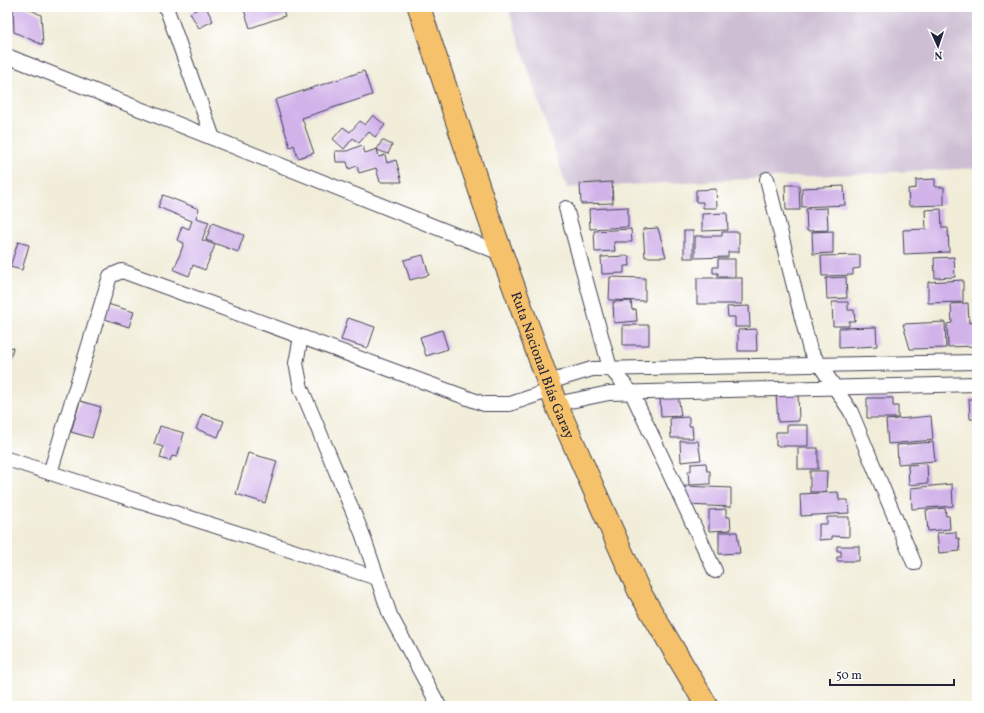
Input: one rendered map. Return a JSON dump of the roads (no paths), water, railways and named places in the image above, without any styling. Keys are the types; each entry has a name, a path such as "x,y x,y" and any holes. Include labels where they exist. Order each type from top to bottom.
{"highway":[{"name":"Ruta Nacional Blás Garay","path":"419,7 502,254 552,392 639,591 707,706"}],"street":[{"path":"166,7 213,138"},
{"path":"7,56 502,254"},
{"path":"767,179 810,350 852,412 914,563"},
{"path":"566,208 610,368 632,393 715,572"},
{"path":"50,473 110,276 122,271 484,404 510,404 552,392 592,369 977,362"},
{"path":"301,337 296,363 301,388 362,533 390,616 438,706"},
{"path":"552,392 632,393 977,384"},
{"path":"7,459 377,578"}]}
